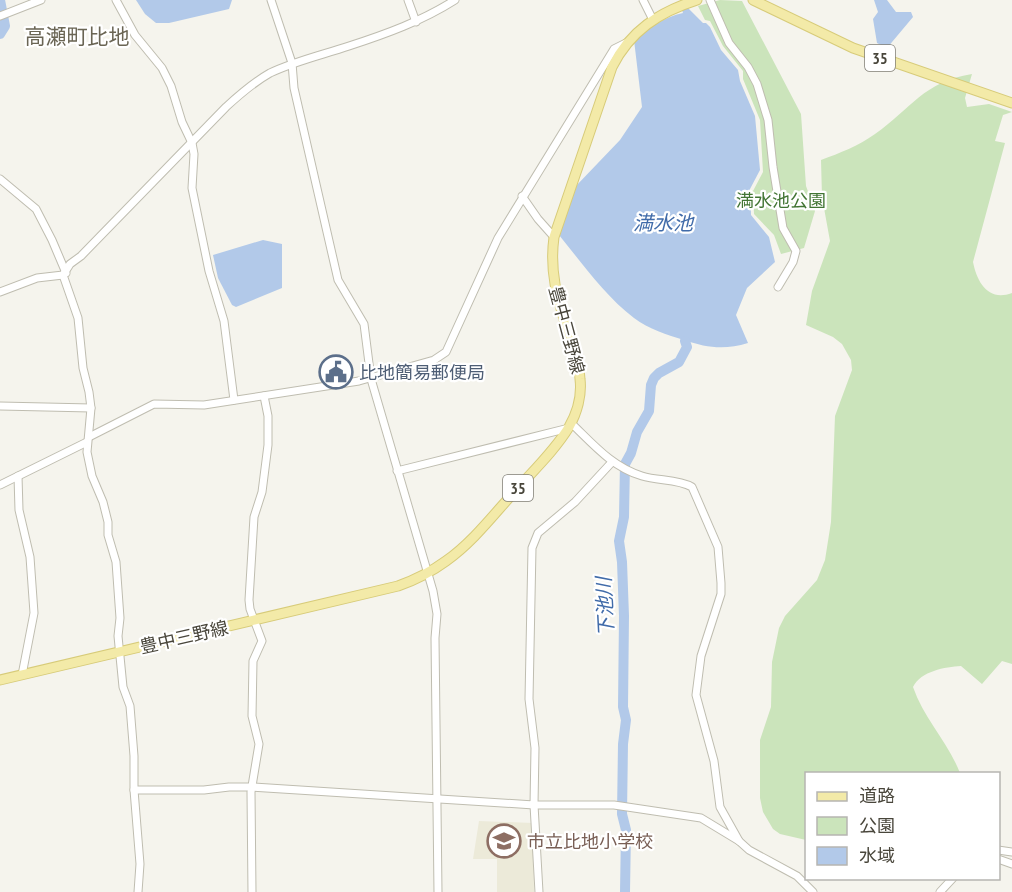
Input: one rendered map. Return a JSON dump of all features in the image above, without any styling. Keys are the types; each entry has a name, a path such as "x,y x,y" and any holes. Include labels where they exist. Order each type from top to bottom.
{"main road":[{"name":"豊中三野線","path":"0,680 382,591 428,573 466,544 549,454 570,425 579,401 578,362 554,285 552,262 554,237 612,67 633,35 653,20 697,0"},
{"name":"35","path":"753,0 853,48 1012,103"}],"street":[{"path":"0,16 41,0"},
{"path":"116,0 135,35 162,68 192,143 194,154 192,188 209,271 224,321 234,400"},
{"path":"271,0 292,63 294,88 338,280 364,324 371,379 428,573 437,614 435,638 438,892"},
{"path":"408,0 416,22"},
{"path":"64,274 70,264 81,256 242,92 268,74 292,63 416,22 455,0"},
{"path":"643,0 653,20"},
{"path":"710,0 729,43 758,84 768,120 774,178 783,228 796,251 793,262 778,287"},
{"path":"0,485 154,404 204,405 371,379 434,360 446,352 498,238 522,196 614,49 626,43"},
{"path":"0,179 36,208 52,240 78,318 90,408 88,439 92,476 103,502 108,522 108,535 116,562 120,618 119,652 123,687 130,706 134,756 134,790 140,864 138,892"},
{"path":"522,196 554,237"},
{"path":"0,292 37,278 64,274"},
{"path":"252,892 252,787 259,744 252,716 253,661 262,641 249,600 254,517 262,492 268,445 268,417 264,396"},
{"path":"0,406 90,408"},
{"path":"398,471 570,425 621,468 638,475 685,483 692,487 718,547 721,594 701,656 696,695 714,760 720,807 739,841"},
{"path":"539,892 534,805 535,748 529,699 532,548 538,533 575,502 612,462"},
{"path":"18,476 20,510 30,557 34,613 22,675"},
{"path":"134,790 252,787 534,805 614,805 693,816 701,818 739,841 749,850 797,876 813,892"},
{"path":"940,892 952,880"}],"shaded area":[{"name":"市立比地小学校","path":"479,821 533,823 534,892 497,892 497,859 473,859"}],"green space":[{"name":"満水池公園","path":"720,0 742,1 801,114 806,186 815,211 804,248 781,254 774,235 754,214 753,191 763,172 760,120 743,79 743,71 723,46 710,21 705,20 698,6"},
{"path":"972,74 965,98 967,107 989,104 1012,112 1003,115 995,141 1005,143 973,262 977,277 990,292 996,295 1012,293 1012,664 1002,661 982,684 961,666 927,674 913,687 923,710 960,772 805,772 805,840 780,834 773,829 763,812 760,798 760,740 771,707 772,662 779,628 785,616 817,580 825,560 831,522 835,416 852,370 851,360 842,344 833,337 806,325 812,291 830,241 822,197 821,160 869,138 919,97 941,83"}],"water":[{"path":"136,0 232,0 229,9 169,23 156,23 145,14"},
{"path":"874,0 887,0 896,12 911,12 913,17 887,48 877,43 873,19 878,12"},
{"name":"満水池","path":"688,8 710,27 721,50 738,70 740,81 755,116 760,170 750,189 751,215 769,237 775,262 747,288 736,315 748,343 732,347 692,343 640,322 603,289 559,235 575,187 620,140 642,107 634,40 645,31 669,17 683,13 682,10"},
{"path":"263,240 282,244 282,288 236,307 232,305 218,278 213,255"}],"waterway":[{"path":"0,0 5,26 0,34"},
{"name":"下池川","path":"625,892 626,830 622,814 623,744 626,720 623,707 624,616 619,541 624,517 625,464 637,432 649,411 651,385 654,378 679,362 687,347 685,341"}],"place":[{"name":"比地簡易郵便局","path":"336,372"},
{"name":"市立比地小学校","path":"504,841"}],"district":[{"name":"高瀬町比地","path":"77,36"}]}
